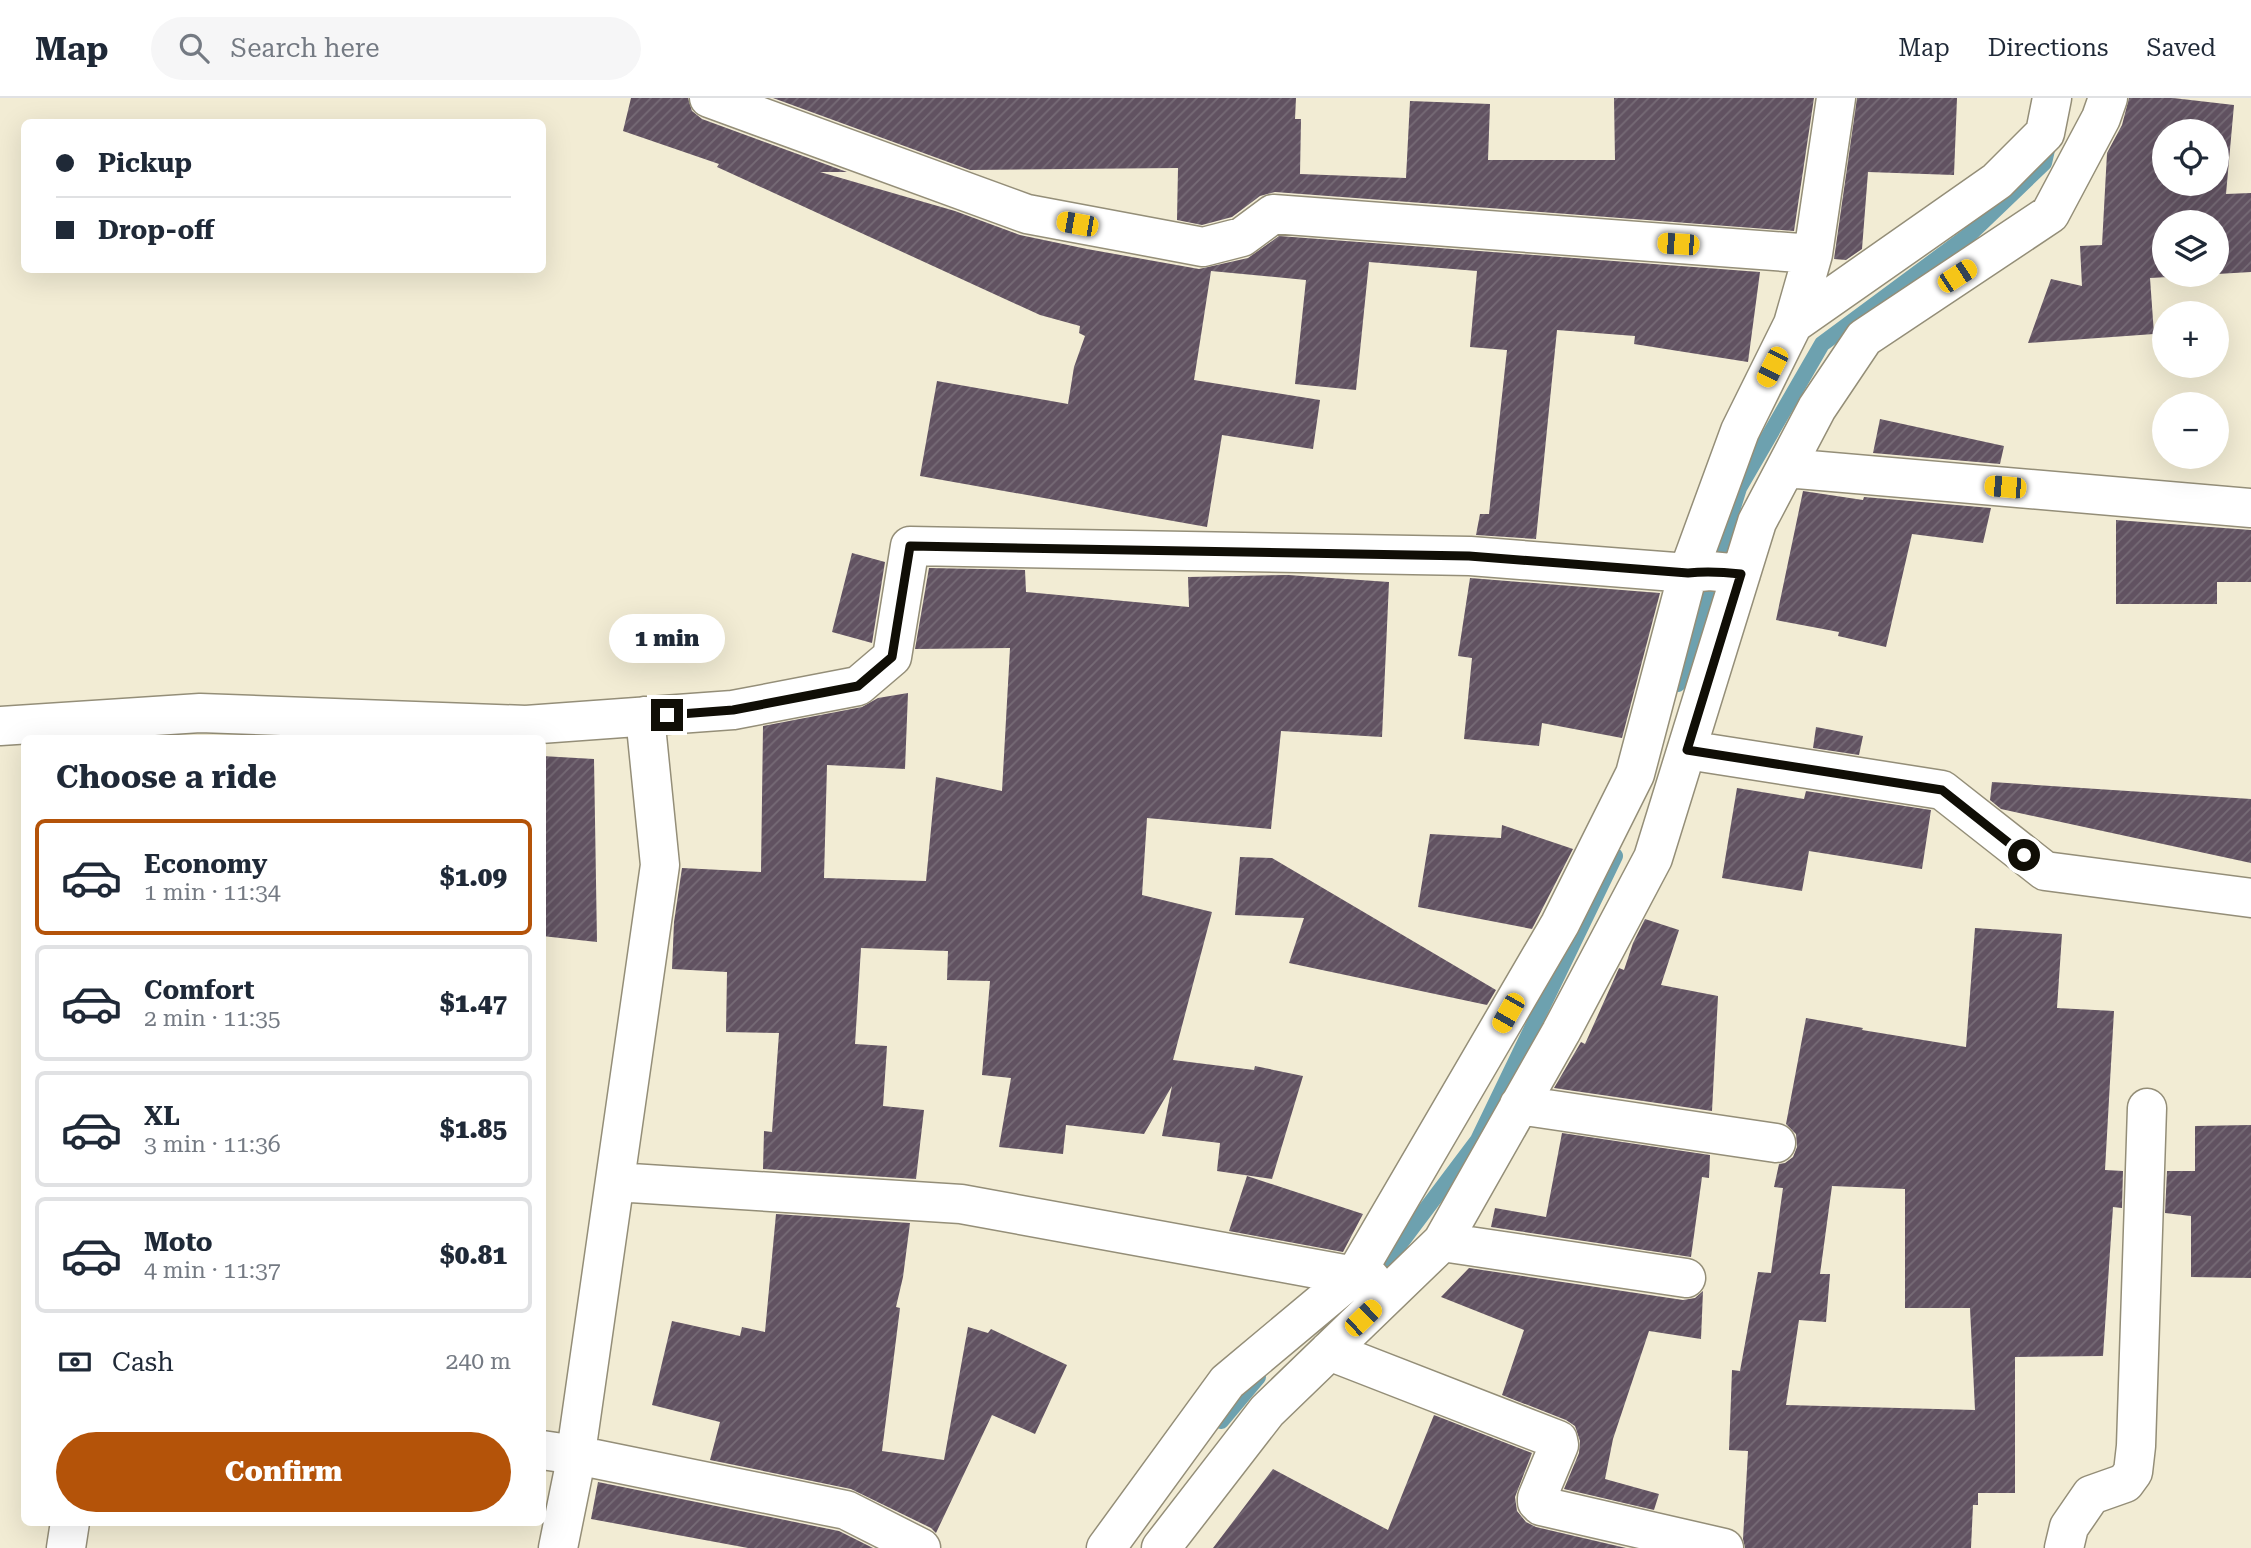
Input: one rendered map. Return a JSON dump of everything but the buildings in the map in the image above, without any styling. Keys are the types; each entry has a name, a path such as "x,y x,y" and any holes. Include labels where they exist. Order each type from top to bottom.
{"street":[{"path":"709,98 1027,215 1203,247 1242,237 1273,215 1813,254"},
{"path":"1161,1548 1267,1411 1442,1242 1653,858 1687,750 1740,431 1793,324 1813,254 1836,98"},
{"path":"1793,324 1997,181 2045,133 2052,98"},
{"path":"1106,1548 1227,1382 1355,1275 1560,924 1635,774 1717,573 1757,522 1816,408 1864,338 2050,215 2101,118 2108,98"},
{"path":"1786,468 2251,508"},
{"path":"0,726 526,725 733,710 858,686 892,657 910,546 1469,556 1717,573"},
{"path":"558,1548 559,1452 615,1182 660,865 645,716"},
{"path":"1687,750 1942,790 2045,871 2251,898"},
{"path":"1469,1080 1524,1097 1776,1143"},
{"path":"2064,1548 2068,1527 2091,1495 2125,1483 2133,1472 2137,1433 2147,1108"},
{"path":"1412,1179 1468,1196"},
{"path":"615,1182 961,1204 1355,1275 1397,1285"},
{"path":"1442,1242 1686,1278"},
{"path":"1329,1351 1558,1440 1559,1445 1537,1498 1541,1506 1724,1548"},
{"path":"559,1452 846,1510 921,1548"},
{"path":"66,1548 70,1526"}],"waterway":[{"path":"1678,684 1739,488 1822,344 1969,235 2044,163 2049,141"},
{"path":"1372,1281 1478,1140 1615,856"},
{"path":"1221,1421 1258,1377"}],"route":[{"path":"667,715 733,710 858,686 892,657 910,546 1469,556 1688,573 1710,571 1741,574 1687,750 1942,790 2024,855"}]}
